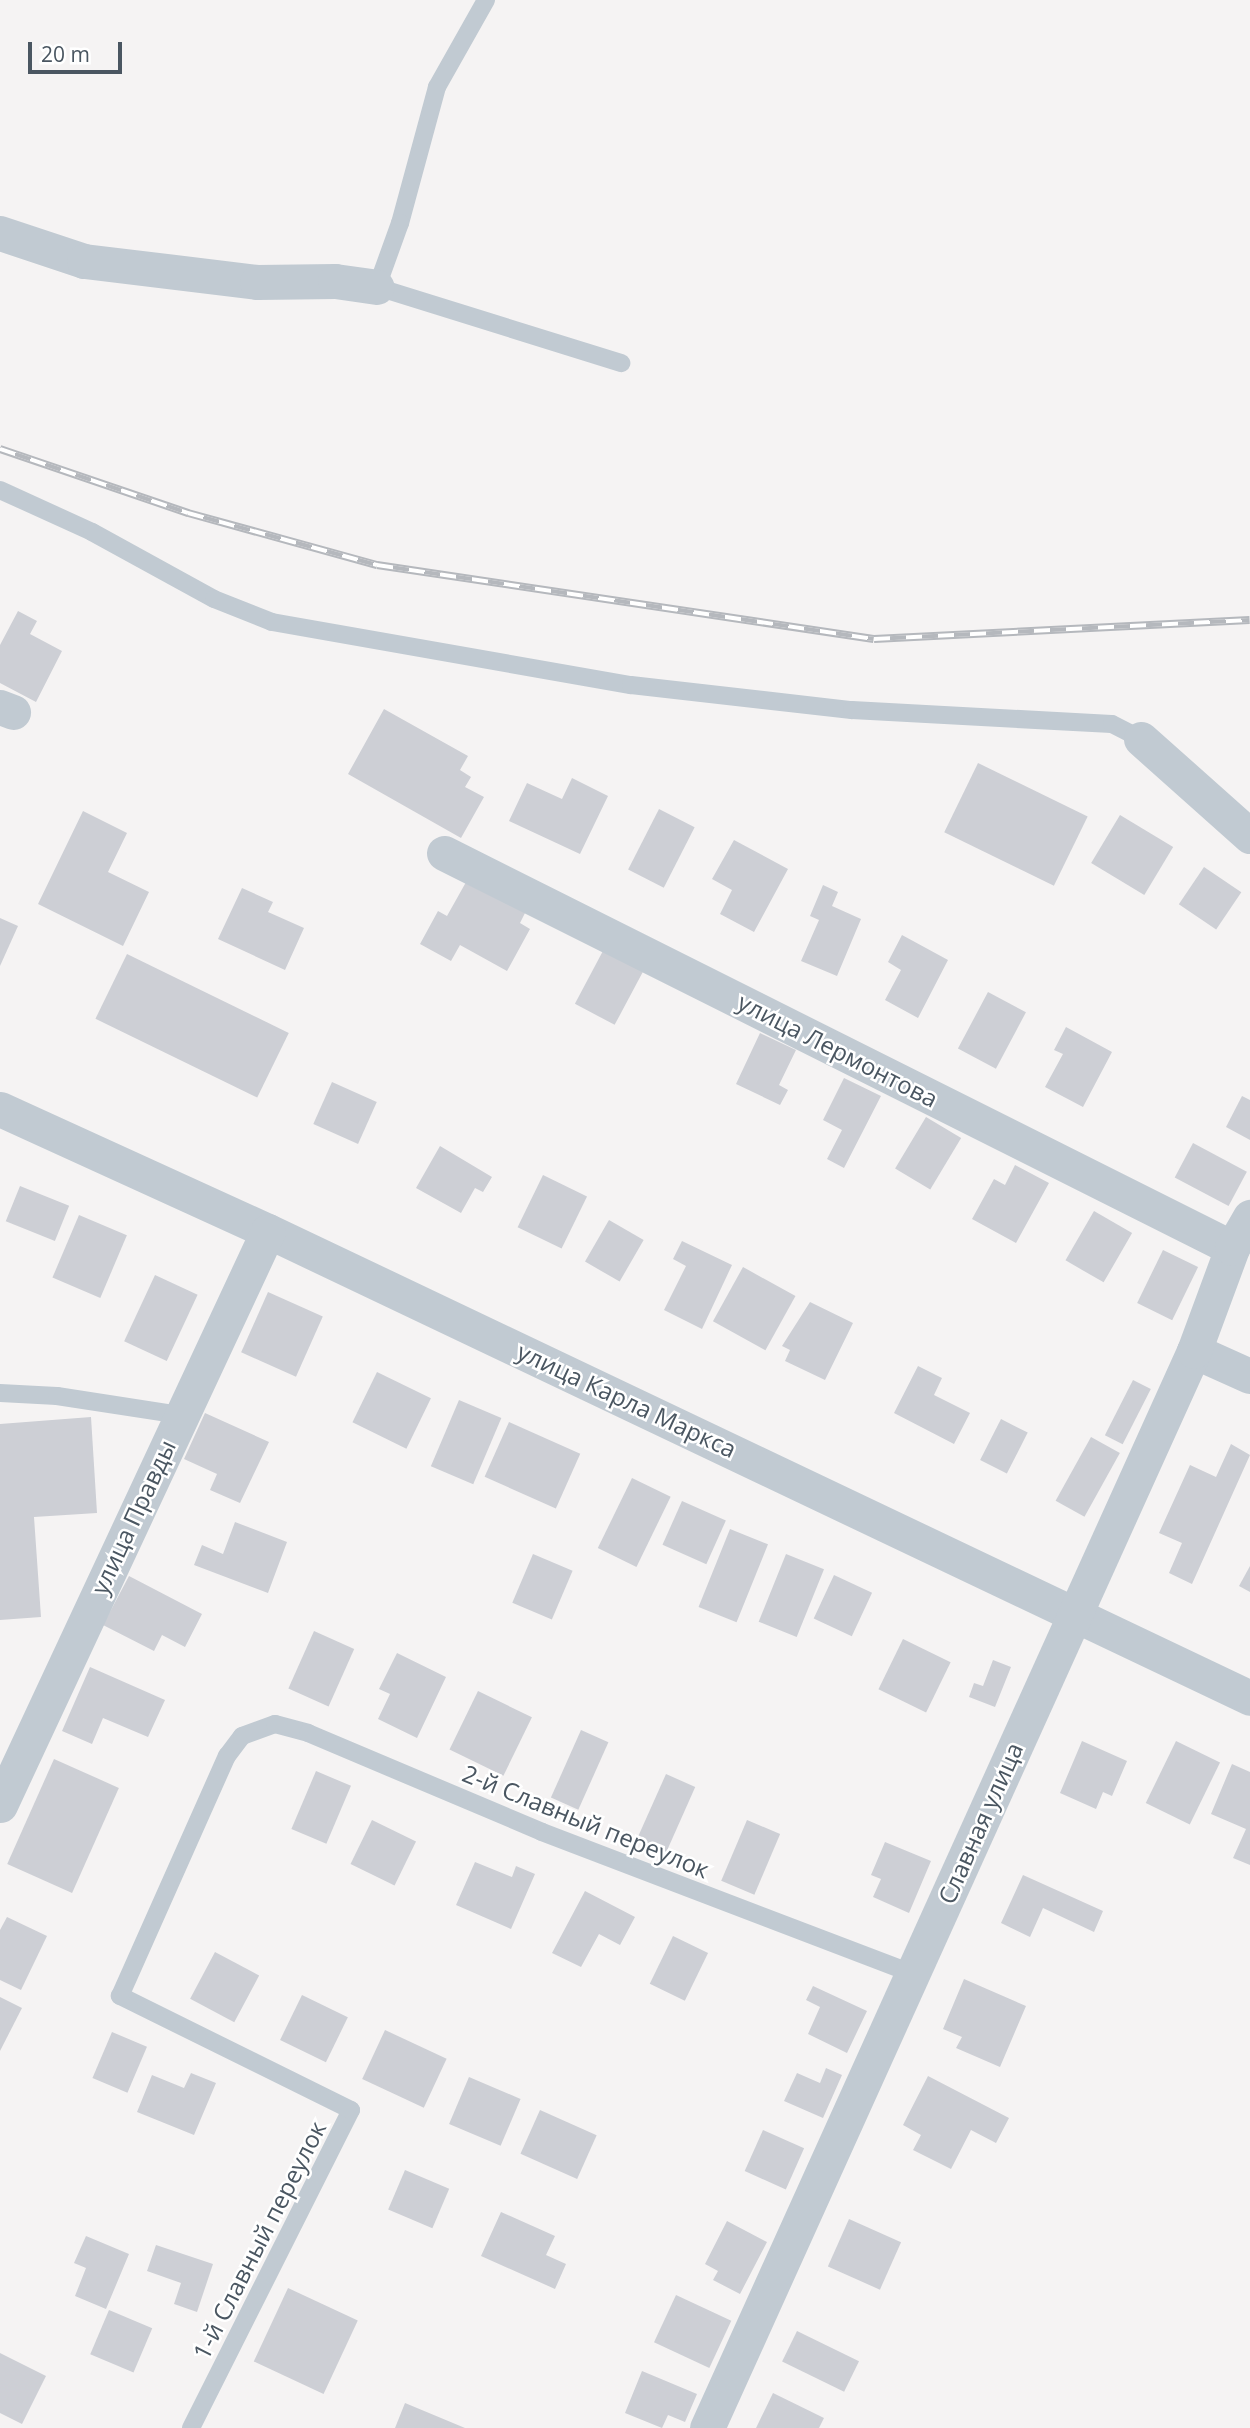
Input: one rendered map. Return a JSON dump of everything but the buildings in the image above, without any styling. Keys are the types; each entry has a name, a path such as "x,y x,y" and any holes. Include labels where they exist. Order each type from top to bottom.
{"street":[{"path":"0,233 84,261 257,282 335,281 377,287"},
{"path":"1141,739 1250,836"},
{"name":"улица Лермонтова","path":"444,853 1232,1248"},
{"name":"улица Карла Маркса","path":"0,1109 268,1231 1073,1611 1250,1698"},
{"name":"Славная улица","path":"707,2428 914,1974 1073,1611 1194,1351 1232,1248 1250,1217"},
{"name":"улица Правды","path":"0,1805 268,1231"},
{"path":"1194,1351 1250,1376"}],"lane":[{"path":"486,0 437,87 400,223 377,287 621,363"},
{"path":"0,490 92,532 214,599 272,622 631,685 852,710 1112,724 1141,739"},
{"path":"0,1393 180,1415"},
{"name":"2-й Славный переулок","path":"242,1736 275,1724 308,1733 542,1832 914,1974"},
{"name":"1-й Славный переулок","path":"191,2428 351,2110 120,1996 227,1756 242,1736"}],"railway":[{"path":"0,449 188,513 377,565 874,639 1250,620"}]}
